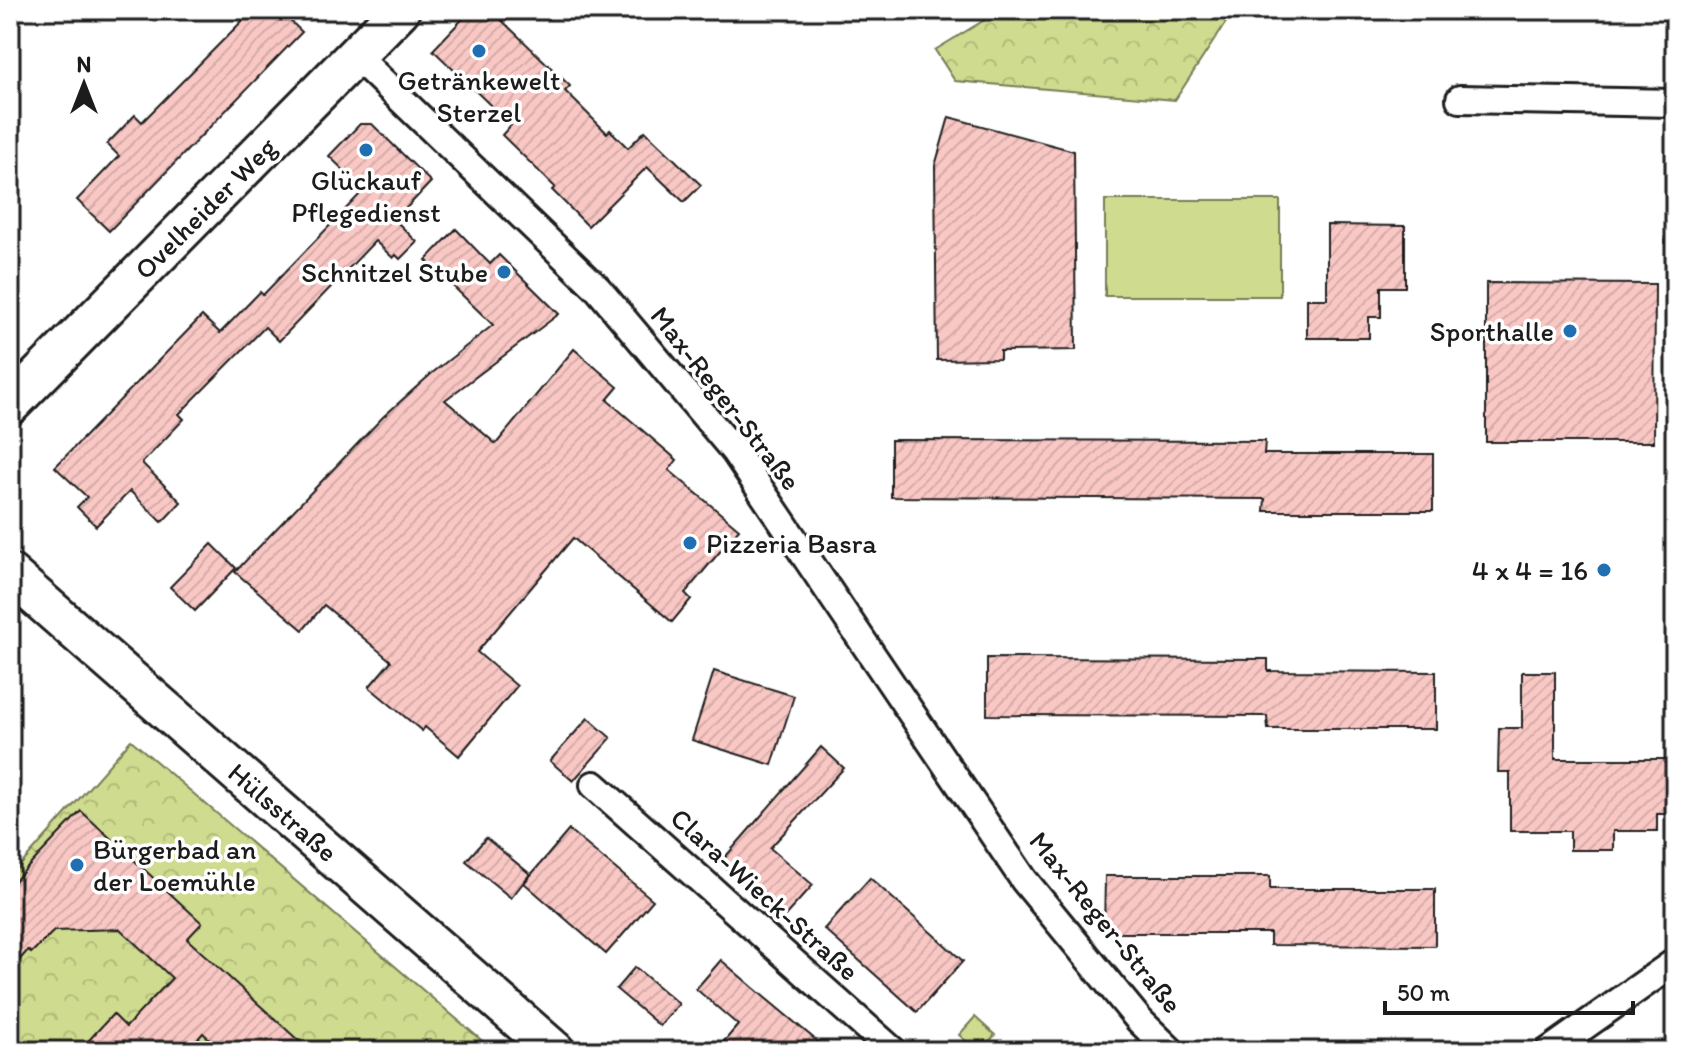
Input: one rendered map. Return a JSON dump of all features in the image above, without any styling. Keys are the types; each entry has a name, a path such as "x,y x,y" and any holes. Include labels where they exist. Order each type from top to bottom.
{"street":[{"name":"Ovelheider Weg","path":"14,394 400,10"},
{"name":"Max-Reger-Straße","path":"356,56 598,289 735,452 1024,880 1139,1020 1171,1051"},
{"path":"1460,99 1675,103"},
{"name":"Hülsstraße","path":"10,574 555,1051"},
{"name":"Clara-Wieck-Straße","path":"594,785 893,1051"},
{"path":"1549,1051 1675,962"}],"green space":[{"path":"1001,10 1234,10 1175,100 955,81 935,50"},
{"path":"1105,200 1280,200 1280,296 1105,296"},
{"path":"131,740 494,1051 10,1051 10,877"},
{"path":"975,1017 995,1035 981,1051 959,1035"}],"building":[{"path":"253,10 279,10 302,32 109,231 77,200 119,156 107,144 135,115 142,122"},
{"path":"471,10 491,10 570,86 565,91 607,133 610,130 628,148 645,131 701,185 684,202 647,167 588,226 552,190 555,187 502,135 511,125 433,50"},
{"path":"949,117 1074,151 1076,350 1000,351 1000,359 937,360 935,166"},
{"path":"360,124 372,124 431,182 395,220 417,242 400,259 396,255 393,258 375,241 279,341 265,327 179,414 184,419 142,463 181,502 162,522 130,491 96,526 77,507 87,497 55,467 202,316 220,333 260,292 263,295 364,190 329,156"},
{"path":"1327,225 1405,226 1405,287 1381,287 1381,317 1369,317 1369,338 1307,338 1307,299 1327,299"},
{"path":"456,229 490,264 499,255 559,314 445,400 496,444 574,349 618,387 607,400 677,460 669,470 739,529 685,593 691,599 672,622 573,538 477,652 517,686 459,756 425,727 422,731 369,687 391,661 324,605 303,630 235,572 383,417 493,325 426,260"},
{"name":"Sporthalle","path":"1486,283 1655,284 1654,442 1486,442"},
{"path":"891,440 1265,441 1264,454 1433,454 1433,511 1264,511 1265,499 891,497"},
{"path":"212,544 236,568 195,611 170,587"},
{"path":"987,658 1268,659 1268,671 1436,672 1436,729 1268,729 1267,716 987,715"},
{"path":"714,671 794,696 772,765 692,740"},
{"path":"1522,672 1555,672 1555,759 1675,759 1675,814 1657,814 1657,831 1613,831 1613,850 1570,850 1570,831 1510,831 1510,772 1498,772 1499,728 1522,728"},
{"path":"588,718 611,738 573,781 550,761"},
{"path":"821,747 844,768 770,848 813,885 783,918 720,863"},
{"path":"81,811 202,923 187,939 310,1051 222,1051 203,1033 187,1051 79,1051 113,1014 126,1027 172,978 120,929 54,931 31,953 28,950 10,971 10,886"},
{"path":"569,830 653,900 606,954 524,883"},
{"path":"486,838 530,874 511,898 466,861"},
{"path":"1105,876 1270,876 1270,889 1435,889 1435,946 1270,945 1270,933 1104,933"},
{"path":"870,878 963,961 917,1012 824,929"},
{"path":"721,960 829,1051 716,1051 738,1025 696,989"},
{"path":"635,967 679,1004 660,1026 616,989"}],"place":[{"name":"Getränkewelt Sterzel","path":"479,51"},
{"name":"Glückauf Pflegedienst","path":"366,150"},
{"name":"Schnitzel Stube","path":"504,272"},
{"name":"Sporthalle","path":"1570,331"},
{"name":"Pizzeria Basra","path":"690,543"},
{"name":"4 x 4 = 16","path":"1604,570"},
{"name":"Bürgerbad an der Loemühle","path":"77,865"}]}
